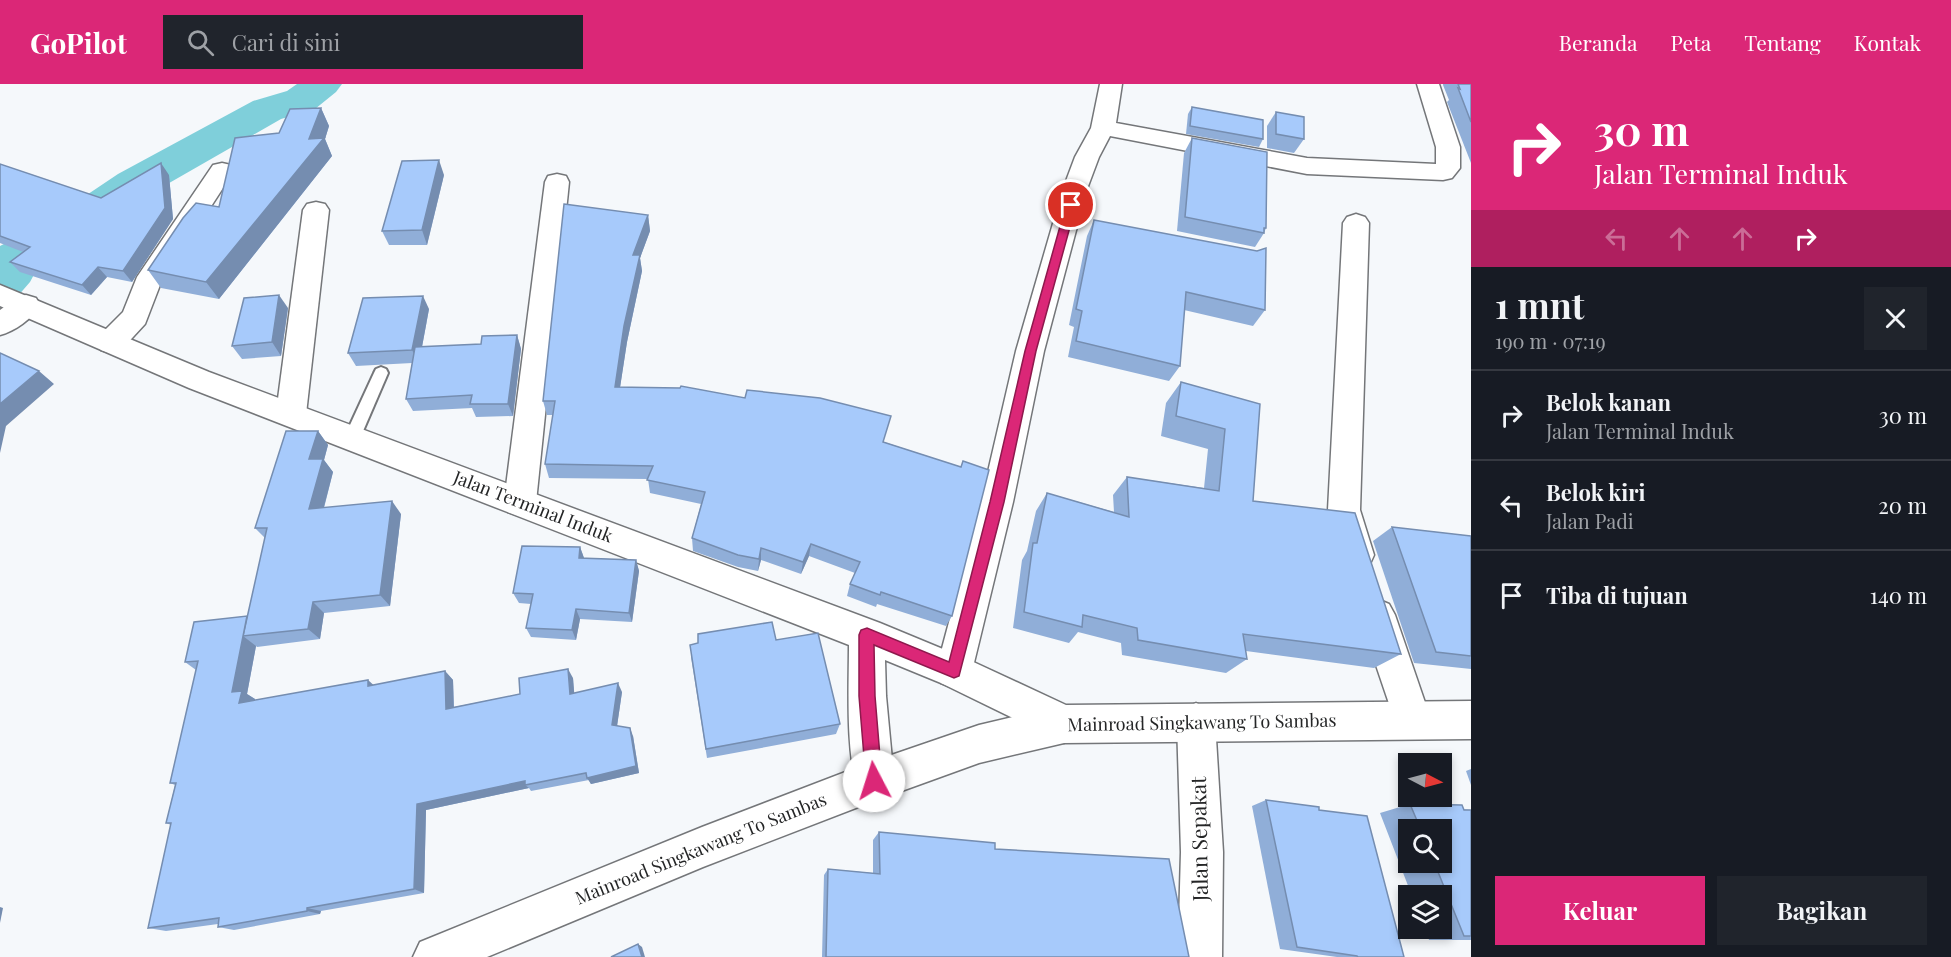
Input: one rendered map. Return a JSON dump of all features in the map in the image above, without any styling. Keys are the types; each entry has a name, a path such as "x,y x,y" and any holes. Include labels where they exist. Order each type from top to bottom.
{"main road":[{"path":"954,671 997,502 1030,351 1078,223 1087,157 1103,128 1111,84"},
{"path":"1103,128 1307,166 1443,172 1448,168 1448,147 1428,84"},
{"path":"111,342 135,317 147,284 222,171"},
{"path":"520,502 557,182"},
{"path":"291,414 316,210"},
{"path":"1356,223 1344,510 1412,720"},
{"name":"Jalan Terminal Induk","path":"12,307 111,342 200,380 867,635 954,671 1064,724"},
{"path":"867,635 867,696 874,781"},
{"name":"Mainroad Singkawang To Sambas","path":"435,957 702,847 874,781 979,744 1064,724 1471,720"},
{"name":"Jalan Sepakat","path":"1196,722 1202,852 1200,957"}],"lane":[{"path":"351,438 381,374"}],"building":[{"path":"1458,84 1471,84 1471,122 1458,88 1460,89"},
{"path":"1192,107 1263,120 1263,139 1190,126"},
{"path":"321,108 309,139 324,138 206,282 148,270 183,218 196,203 219,207 235,138 279,133 290,109"},
{"path":"1276,112 1304,117 1304,139 1276,134"},
{"path":"1192,138 1267,152 1266,228 1264,228 1264,233 1185,217"},
{"path":"439,160 422,230 382,231 402,161"},
{"path":"161,163 165,208 123,271 98,267 82,285 10,262 30,247 0,236 0,164 101,198"},
{"path":"564,204 648,215 633,255 640,255 624,326 615,387 680,388 681,386 745,398 747,390 820,398 891,416 883,442 961,467 963,461 989,470 952,616 850,584 860,562 811,544 803,562 761,548 759,559 738,555 692,538 705,492 647,480 653,466 545,464 555,401 543,401"},
{"path":"1094,220 1257,251 1266,248 1265,310 1186,292 1180,366 1076,341 1082,311 1076,309"},
{"path":"279,295 272,342 232,346 244,298"},
{"path":"423,296 412,350 348,353 363,298"},
{"path":"517,335 508,404 470,404 472,395 406,399 415,347 481,344 482,336"},
{"path":"0,353 39,371 0,404"},
{"path":"1181,382 1260,404 1253,501 1355,513 1401,654 1243,634 1247,659 1138,640 1137,628 1083,615 1082,627 1024,612 1033,543 1037,543 1047,493 1129,517 1127,477 1219,491 1225,429 1176,416"},
{"path":"286,431 318,431 309,459 323,459 309,509 392,501 380,595 313,602 308,629 243,636 267,528 255,528"},
{"path":"1392,527 1471,536 1471,656 1436,652"},
{"path":"522,546 580,547 579,558 636,560 629,613 576,609 572,630 526,628 533,594 513,593"},
{"path":"247,616 232,692 242,691 239,703 368,680 368,686 445,671 446,709 520,694 519,678 568,669 570,694 618,683 612,725 630,728 636,766 587,778 586,773 525,785 525,781 417,804 414,889 218,927 219,918 148,928 171,823 166,823 176,783 170,783 198,661 185,662 194,622"},
{"path":"772,622 776,640 818,633 840,724 706,749 690,645 698,643 698,634"},
{"path":"1266,800 1367,816 1404,957 1358,957 1297,947"},
{"path":"1462,805 1464,810 1471,810 1471,936 1464,936 1452,906 1452,885 1443,885 1438,873 1452,873 1452,819 1416,819 1411,807"},
{"path":"879,832 995,843 995,849 1169,859 1189,957 826,957 828,869 880,874"},
{"path":"638,944 642,957 611,957"}],"waterway":[{"path":"0,285 13,270 17,258 61,234 134,184 267,110 301,100 322,84"}],"route":[{"path":"874,781 867,696 867,635 954,671 997,502 1030,351 1071,205"}]}
